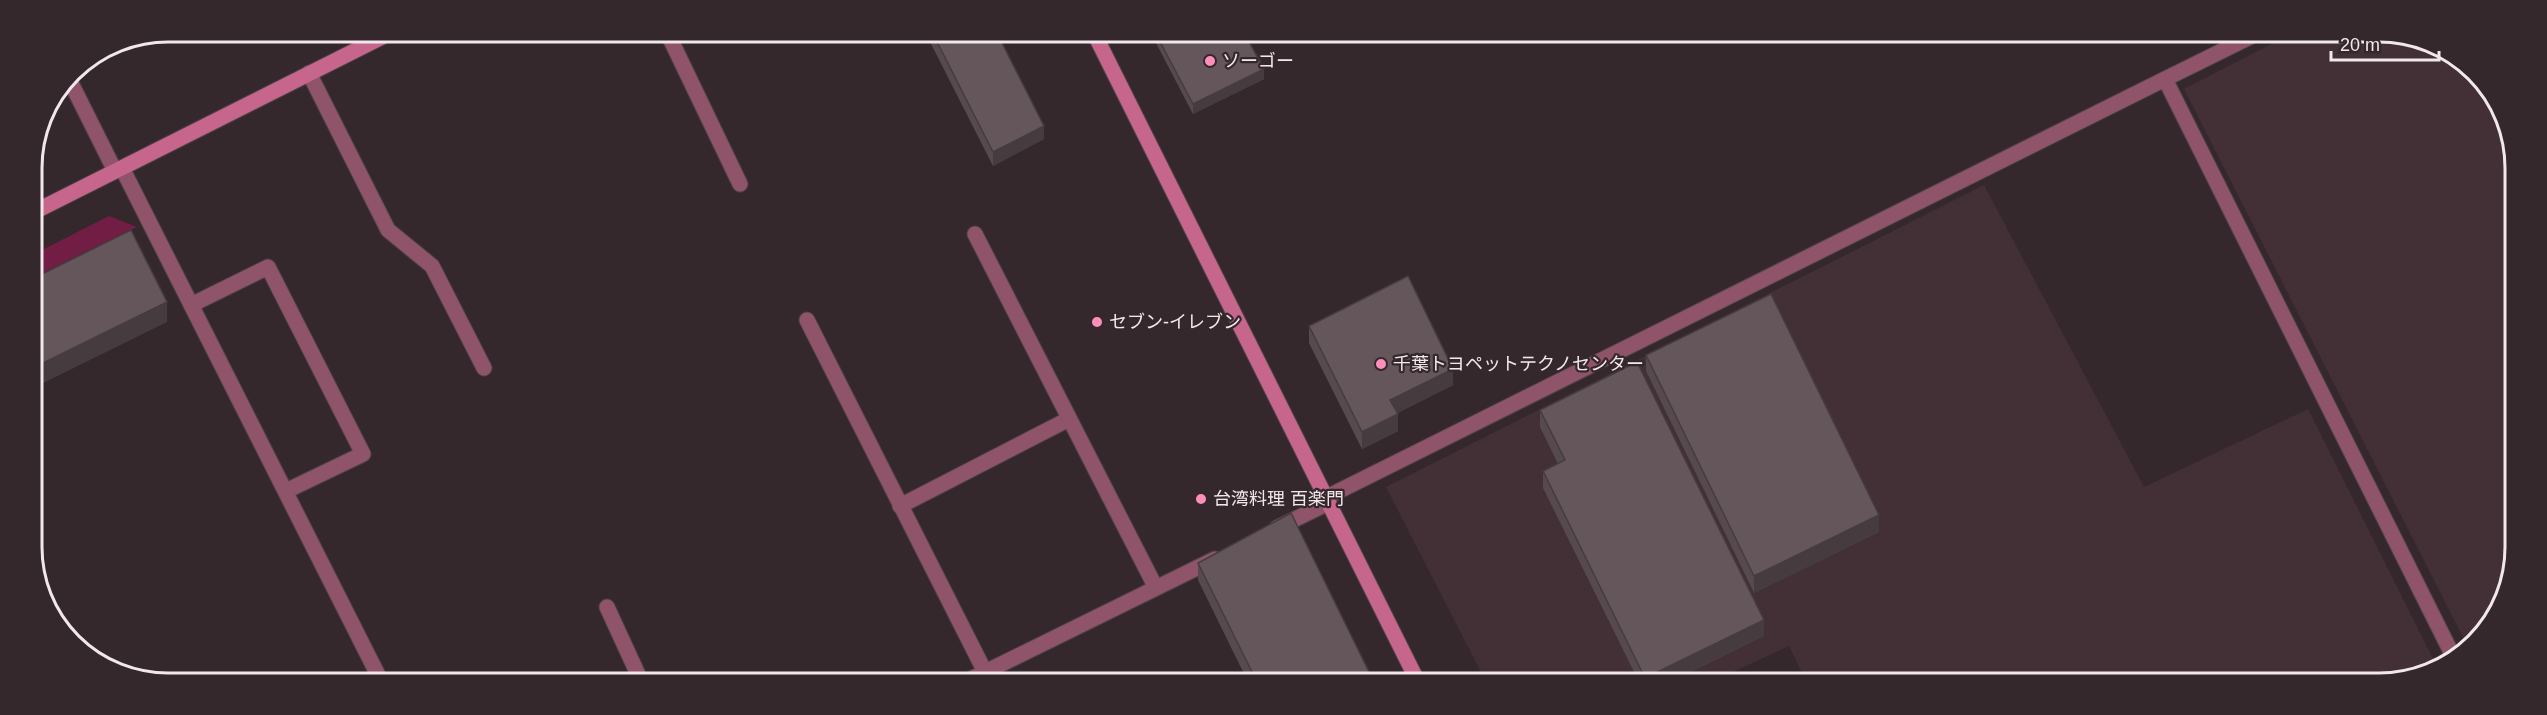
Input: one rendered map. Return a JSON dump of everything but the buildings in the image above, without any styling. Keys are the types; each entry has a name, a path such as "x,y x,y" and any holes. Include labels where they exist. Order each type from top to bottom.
{"street":[{"path":"42,208 372,42"},
{"path":"672,42 740,184"},
{"path":"1098,42 1413,673"},
{"path":"1259,537 1326,500 2240,42"},
{"path":"309,74 388,230 432,266 484,368"},
{"path":"2165,79 2450,651"},
{"path":"73,85 191,305 377,673"},
{"path":"975,234 1156,588"},
{"path":"191,305 268,267 363,454 286,491"},
{"path":"807,320 985,672 1228,552"},
{"path":"900,506 1069,419"},
{"path":"607,607 637,673"}],"shaded area":[{"path":"2275,42 2395,43 2419,49 2449,63 2479,91 2492,112 2503,144 2505,160 2505,555 2503,571 2488,610 2464,640 2184,89"},
{"path":"1984,185 2144,487 2308,409 2434,660 2411,669 2387,673 1802,673 1789,646 1730,673 1481,673 1386,487"},
{"path":"109,216 137,227 42,273 42,250"}],"place":[{"name":"ソーゴー","path":"1210,61"},
{"name":"セブン-イレブン","path":"1097,322"},
{"name":"千葉トヨペットテクノセンター","path":"1381,364"},
{"name":"台湾料理 百楽門","path":"1201,499"}]}
